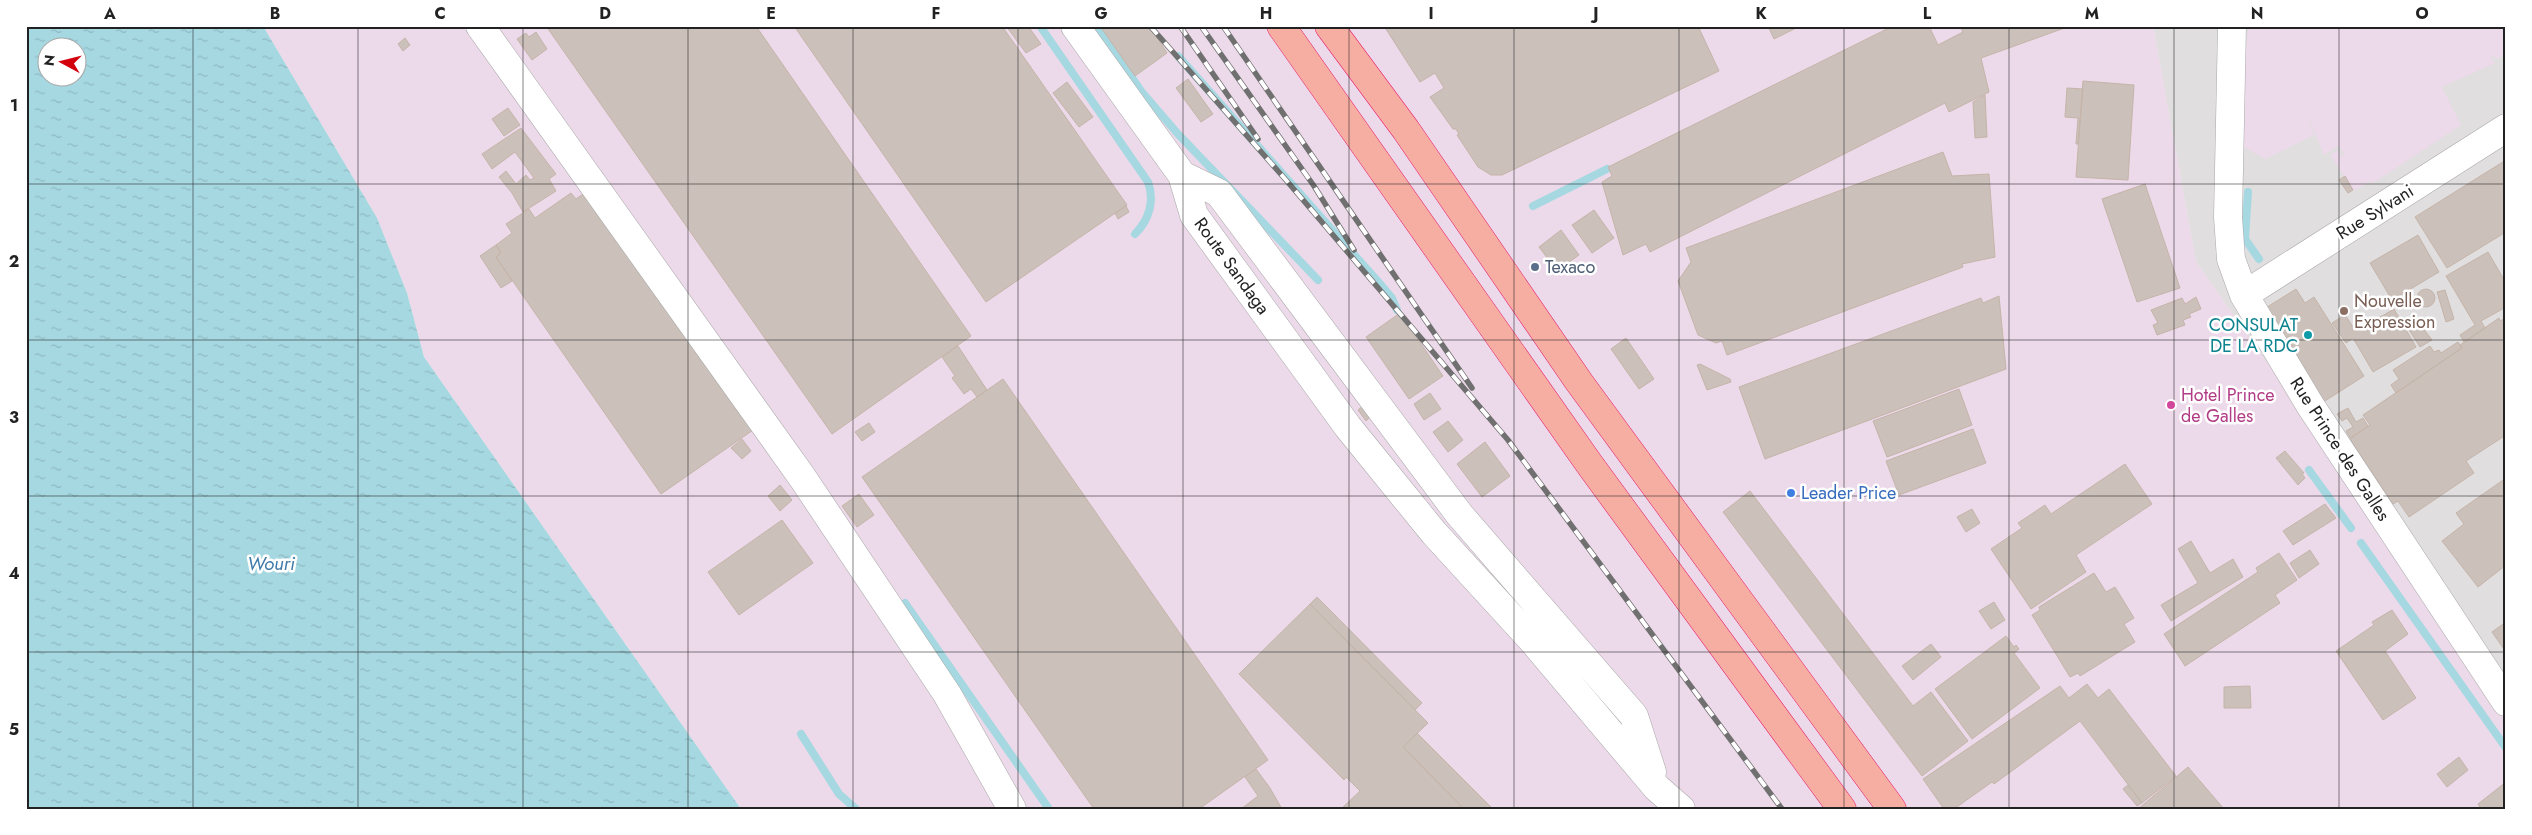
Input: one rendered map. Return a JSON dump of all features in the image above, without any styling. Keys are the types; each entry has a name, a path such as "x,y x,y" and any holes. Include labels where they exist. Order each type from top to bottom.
{"highway":[{"path":"1281,26 1590,465 1842,809"},
{"path":"1329,26 1406,130 1579,382 1892,809"}],"street":[{"path":"480,26 802,477 947,694 1012,809"},
{"name":"Route Sandaga","path":"1074,26 1182,175 1194,216 1348,427 1434,533 1543,631"},
{"name":"Rue Prince des Galles","path":"2232,26 2228,217 2231,259 2244,295 2310,406 2506,702"},
{"name":"Rue Sylvani","path":"2244,295 2506,128"},
{"path":"1182,175 1219,193 1459,514 1614,734 1657,788 1681,809"},
{"path":"1543,631 1634,716 1657,788"},
{"path":"1614,734 1634,716"}],"shaded area":[{"path":"263,26 2153,26 2196,262 2506,699 2506,809 741,809 424,357 407,293 377,218"},
{"path":"2153,26 2506,26 2506,699 2196,262"},
{"path":"2248,26 2506,26 2506,54 2497,59 2494,56 2491,58 2495,63 2442,87 2461,125 2372,184 2370,181 2354,191 2330,155 2338,150 2342,156 2344,154 2338,146 2324,155 2306,113 2314,135 2265,159 2239,144"}],"water":[{"name":"Wouri","path":"26,26 263,26 377,218 407,293 424,357 741,809 26,809"}],"building":[{"path":"546,26 756,26 971,336 832,434"},
{"path":"794,26 1002,26 1127,205 986,302"},
{"path":"1006,26 1028,26 1041,44 1026,53"},
{"path":"1100,26 1150,26 1167,53 1135,76"},
{"path":"1384,26 1698,26 1719,71 1502,175 1491,175 1478,167 1457,135 1459,134 1456,129 1453,129 1430,97 1444,88 1435,73 1420,82"},
{"path":"1768,26 1800,26 1774,39"},
{"path":"1893,26 1929,26 1938,45 1963,32 1960,26 2070,26 1981,58 1989,92 1949,112 1945,103 1650,252 1646,244 1623,255 1602,182 1612,176 1608,167"},
{"path":"536,32 547,49 532,60 517,39 526,33 529,37"},
{"path":"405,38 410,45 403,51 398,44"},
{"path":"1188,79 1213,114 1201,122 1176,88"},
{"path":"2083,81 2134,85 2128,180 2076,177"},
{"path":"1067,82 1093,117 1079,127 1053,93"},
{"path":"2067,88 2083,89 2078,144 2076,144 2078,118 2065,117"},
{"path":"1985,95 1987,137 1975,138 1973,102"},
{"path":"508,108 520,125 504,136 492,119"},
{"path":"521,128 556,174 549,179 556,191 523,212 512,193 499,177 506,171 516,184 526,175 530,180 534,178 515,152 492,169 482,154"},
{"path":"1943,152 1952,176 1989,174 1995,257 1962,264 1963,267 1727,355 1722,341 1716,343 1698,335 1678,281 1691,262 1686,248"},
{"path":"2506,160 2506,232 2447,268 2415,217"},
{"path":"2345,176 2353,190 2348,193 2339,180"},
{"path":"2145,184 2180,288 2137,302 2102,199"},
{"path":"571,193 576,199 583,194 756,428 661,494 496,257 501,253 496,245 512,233 506,224 529,209 535,218"},
{"path":"1126,206 1129,212 1118,219 1115,213"},
{"path":"1594,210 1614,238 1592,253 1572,225"},
{"path":"1561,230 1579,255 1557,271 1539,247"},
{"path":"2418,235 2439,272 2392,300 2370,263"},
{"path":"496,245 501,253 496,257 512,281 501,288 480,256"},
{"path":"2488,252 2506,283 2506,307 2481,321 2485,328 2464,342 2460,335 2475,325 2446,276"},
{"name":"CONSULAT DE LA RDC","path":"2296,289 2305,303 2314,297 2364,376 2314,408 2264,309"},
{"path":"2426,289 2432,292 2435,298 2432,304 2426,307 2420,304 2417,298 2420,292"},
{"path":"2445,290 2454,319 2446,322 2437,292"},
{"path":"1999,296 2006,369 1765,459 1739,387 1981,298 1983,303"},
{"path":"2196,297 2201,309 2189,314 2191,317 2183,320 2185,325 2157,335 2153,325 2158,323 2151,310 2182,298 2185,304"},
{"path":"2394,309 2416,347 2373,372 2353,338 2346,343 2332,323 2345,315 2356,331"},
{"path":"1400,313 1443,376 1409,399 1366,337"},
{"path":"2414,316 2432,340 2420,347 2404,322"},
{"path":"2499,318 2500,321 2506,318 2506,435 2466,461 2474,473 2409,517 2398,501 2393,504 2350,439 2370,425 2363,415 2462,348 2460,345"},
{"path":"1626,338 1654,379 1639,389 1611,349"},
{"path":"2458,342 2462,348 2396,393 2391,385 2399,379 2393,370 2430,346 2434,352 2439,350 2441,353"},
{"path":"958,346 987,390 977,397 971,389 964,394 952,378 955,376 942,357"},
{"path":"1700,364 1730,379 1731,382 1707,390 1697,365"},
{"path":"1003,379 1268,760 1199,809 1094,809 862,477"},
{"path":"1959,389 1972,425 1887,457 1873,421"},
{"path":"1430,393 1441,409 1424,420 1414,404"},
{"path":"1363,406 1370,417 1366,421 1358,410"},
{"path":"2348,408 2356,422 2363,418 2368,426 2350,438 2346,431 2353,427 2347,418 2342,421 2337,414"},
{"path":"1448,421 1463,440 1448,452 1433,432"},
{"path":"869,423 875,432 862,441 855,432"},
{"path":"1973,429 1986,463 1899,495 1886,461"},
{"path":"742,439 751,451 742,459 731,448"},
{"path":"1485,442 1510,476 1482,497 1457,464"},
{"path":"2285,451 2304,473 2302,474 2305,478 2298,485 2276,458"},
{"path":"2125,464 2152,504 2076,555 2086,572 2031,609 1991,549 2022,528 2018,523 2045,505 2051,514"},
{"path":"2506,478 2506,565 2478,587 2442,541 2464,524 2456,513"},
{"path":"780,485 792,500 780,511 768,496"},
{"path":"1750,491 1913,706 1931,692 1968,741 1922,776 1723,512"},
{"path":"859,494 874,515 857,527 842,506"},
{"path":"2325,504 2336,518 2293,545 2283,531"},
{"path":"1972,509 1980,523 1966,532 1957,517"},
{"path":"782,520 813,563 739,615 708,572"},
{"path":"2191,541 2210,573 2233,559 2243,577 2171,621 2161,605 2198,583 2178,549"},
{"path":"2310,550 2319,564 2299,578 2290,563"},
{"path":"2279,553 2297,580 2275,595 2280,603 2185,666 2164,634 2258,572 2256,568"},
{"path":"2094,573 2106,592 2115,587 2134,618 2124,624 2135,642 2080,676 2078,673 2070,677 2032,615 2040,610 2039,607"},
{"path":"1317,597 1422,703 1415,710 1310,604"},
{"path":"1994,602 2005,620 1991,629 1979,611"},
{"path":"1310,604 1428,723 1403,747 1464,809 1341,809 1360,791 1346,777 1344,780 1239,674"},
{"path":"2392,610 2408,634 2385,651 2416,698 2383,720 2336,651 2374,625 2372,622"},
{"path":"2506,622 2506,652 2492,632"},
{"path":"2006,636 2014,647 2016,645 2019,649 2014,653 2040,688 1972,739 1935,689"},
{"path":"1931,644 1941,657 1913,680 1902,666"},
{"path":"2087,684 2098,698 2109,689 2176,776 2142,803 2080,721 1994,784 1992,782 1954,809 1944,809 1923,779 2060,686 2069,698"},
{"path":"2250,686 2251,708 2224,708 2224,687"},
{"path":"1417,733 1493,809 1464,809 1403,747"},
{"path":"2459,757 2468,770 2447,787 2437,774"},
{"path":"2188,767 2224,809 2138,809"},
{"path":"1256,769 1282,809 1241,809 1258,796 1245,777"},
{"path":"2506,782 2506,809 2481,809 2478,804"},
{"path":"2128,785 2142,803 2137,806 2123,789"}],"waterway":[{"path":"1040,26 1148,182 1151,203 1144,223 1135,234"},
{"path":"1097,26 1141,91 1178,134 1318,280"},
{"path":"1178,56 1381,285 1392,298 1397,310"},
{"path":"1533,206 1607,169"},
{"path":"2248,192 2245,239 2259,259"},
{"path":"2309,470 2351,528"},
{"path":"2361,543 2506,748"},
{"path":"905,603 1049,809"},
{"path":"801,734 839,794 856,809"}],"railway":[{"path":"1150,26 1286,180 1508,440 1782,809"},
{"path":"1180,26 1258,139"},
{"path":"1201,26 1314,186 1354,250"},
{"path":"1223,26 1472,388"}],"place":[{"name":"Texaco","path":"1535,267"},
{"name":"Nouvelle Expression","path":"2344,311"},
{"name":"CONSULAT DE LA RDC","path":"2308,335"},
{"name":"Hotel Prince de Galles","path":"2171,405"},
{"name":"Leader Price","path":"1791,493"}]}
